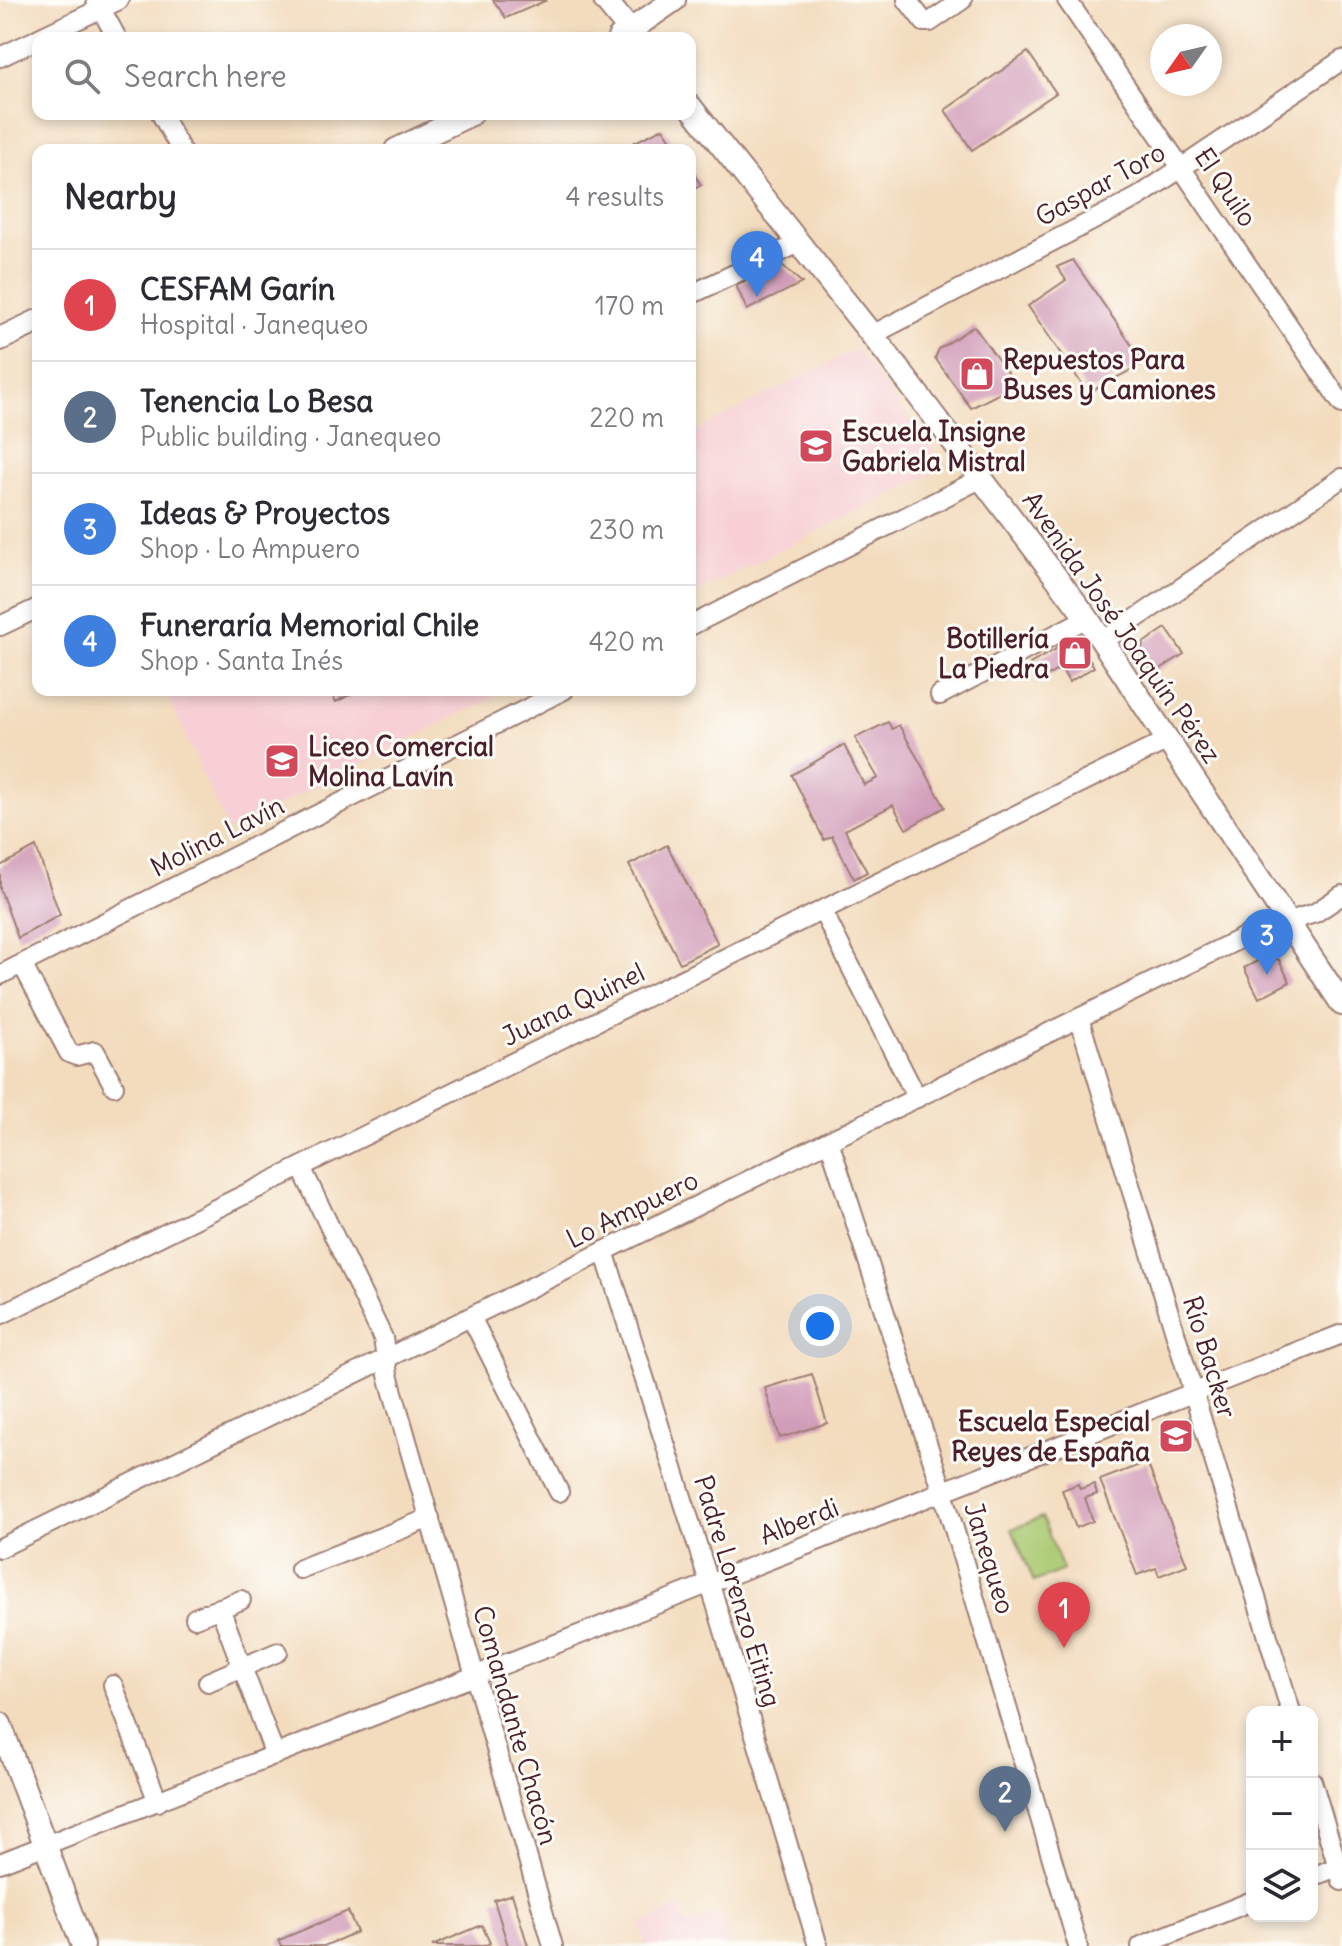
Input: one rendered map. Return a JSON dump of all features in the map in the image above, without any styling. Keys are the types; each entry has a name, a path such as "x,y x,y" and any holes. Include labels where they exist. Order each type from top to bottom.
{"main road":[{"path":"605,0 625,32"},
{"path":"633,32 674,0"},
{"name":"Avenida José Joaquín Pérez","path":"696,114 872,335 1087,618 1342,1004"},
{"path":"408,144 458,120"},
{"path":"0,339 32,324"},
{"path":"0,1724 83,1946"}],"street":[{"path":"49,32 98,4 119,0"},
{"path":"907,0 924,22 930,22 962,0"},
{"name":"El Quilo","path":"1067,0 1342,404"},
{"path":"98,4 114,32"},
{"path":"0,57 32,41"},
{"name":"Gaspar Toro","path":"872,335 1138,197 1342,60"},
{"path":"164,120 178,144"},
{"path":"696,292 799,243"},
{"path":"696,623 982,478"},
{"path":"1103,641 1342,478"},
{"path":"0,626 32,611"},
{"path":"940,695 1087,618"},
{"name":"Molina Lavín","path":"0,975 552,696"},
{"name":"Juana Quinel","path":"0,1315 1168,740"},
{"name":"Lo Ampuero","path":"0,1548 1264,927 1315,913 1342,895"},
{"path":"822,910 917,1098"},
{"path":"22,964 69,1053 76,1056 95,1051 114,1086"},
{"name":"Río Backer","path":"1079,1018 1289,1706"},
{"name":"Janequeo","path":"829,1141 943,1492 1078,1946"},
{"name":"Comandante Chacón","path":"301,1167 383,1338 386,1359 430,1518 553,1946"},
{"name":"Padre Lorenzo Eiting","path":"604,1251 710,1584 818,1946"},
{"path":"471,1317 559,1492"},
{"name":"Alberdi","path":"0,1863 1342,1334"},
{"path":"300,1569 430,1518"},
{"path":"195,1618 241,1600"},
{"path":"220,1608 275,1755"},
{"path":"208,1682 278,1652"},
{"path":"113,1685 158,1802"},
{"path":"1318,1800 1341,1871 1318,1876"},
{"path":"1141,1946 1246,1903"}],"shaded area":[{"name":"Escuela Insigne Gabriela Mistral","path":"856,349 941,460 939,470 696,593 696,431"},
{"name":"Liceo Comercial Molina Lavín","path":"168,696 496,696 228,831"},
{"path":"680,1907 685,1924 722,1913 731,1946 646,1946 640,1925"}],"green space":[{"path":"1042,1517 1063,1570 1034,1582 1012,1529"}],"building":[{"path":"493,0 547,0 506,18"},
{"path":"1028,52 1056,93 972,150 945,110"},
{"path":"663,128 674,144 631,144"},
{"path":"1073,260 1144,363 1088,393 1028,306 1066,280 1057,267"},
{"path":"781,264 802,283 747,310 736,285"},
{"name":"Repuestos Para Buses y Camiones","path":"974,326 1016,385 971,408 935,358 939,349"},
{"path":"1166,628 1184,654 1154,673 1141,654 1143,643"},
{"path":"1077,637 1094,667 1069,682 1061,668 1039,681 1030,664"},
{"path":"333,696 348,696 336,702"},
{"path":"888,722 892,729 899,725 945,807 906,829 893,805 845,830 867,872 854,879 832,836 824,840 792,775 844,745 864,785 878,778 855,738"},
{"path":"667,845 718,944 680,963 629,865"},
{"path":"36,847 60,915 18,938 0,889 0,866"},
{"path":"1269,955 1279,960 1290,982 1259,998 1244,968"},
{"path":"812,1374 827,1423 780,1438 765,1388"},
{"path":"1147,1462 1187,1565 1159,1576 1156,1568 1137,1575 1100,1480"},
{"path":"1078,1484 1080,1489 1094,1484 1097,1494 1085,1498 1093,1521 1076,1528 1062,1490"},
{"path":"512,1894 528,1946 508,1946 494,1900"},
{"path":"348,1911 357,1932 324,1946 281,1946 279,1940"},
{"path":"482,1925 490,1943 484,1946 432,1946"}],"place":[{"name":"Funeraría Memorial Chile","path":"757,297"},
{"name":"Repuestos Para Buses y Camiones","path":"977,374"},
{"name":"Escuela Insigne Gabriela Mistral","path":"816,446"},
{"name":"Botillería La Piedra","path":"1075,653"},
{"name":"Liceo Comercial Molina Lavín","path":"282,761"},
{"name":"Ideas & Proyectos","path":"1267,975"},
{"name":"Escuela Especial Reyes de España","path":"1176,1436"},
{"name":"CESFAM Garín","path":"1064,1648"},
{"name":"Tenencia Lo Besa","path":"1005,1832"}]}
